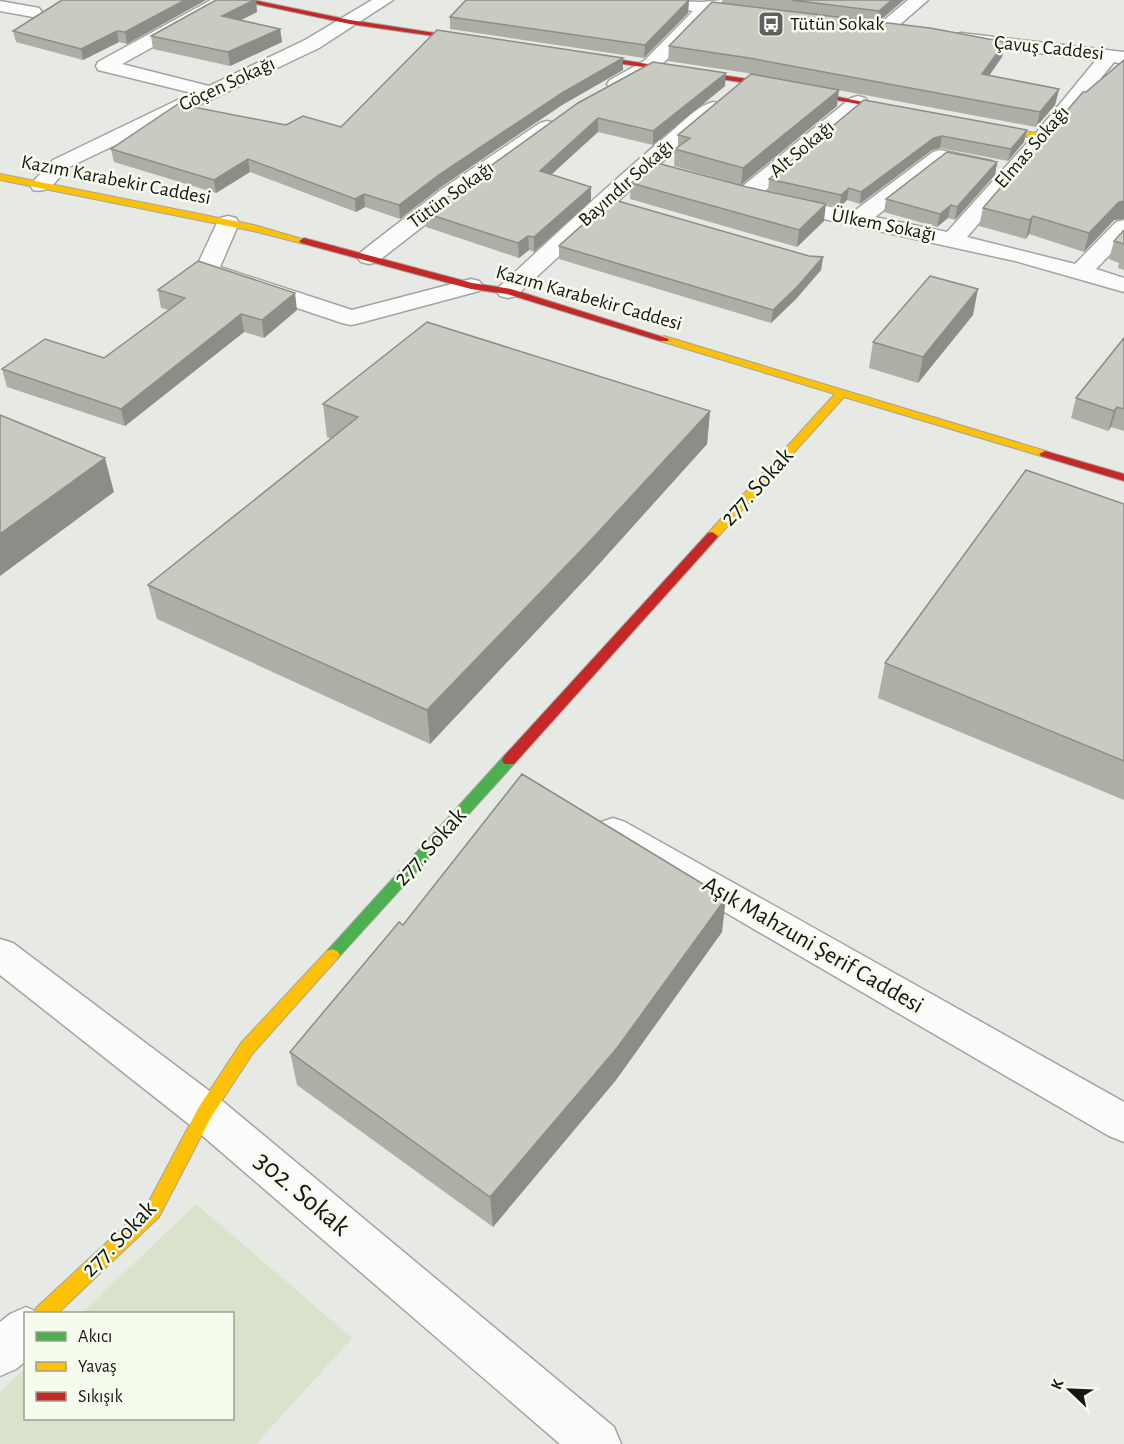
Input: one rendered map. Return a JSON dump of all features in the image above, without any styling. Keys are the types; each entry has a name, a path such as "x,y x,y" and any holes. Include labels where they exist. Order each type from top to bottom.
{"street":[{"path":"210,92 105,66 224,0"},
{"path":"242,0 350,22 486,42"},
{"name":"Göçen Sokağı","path":"41,185 60,164 312,44 384,0"},
{"path":"653,0 710,4 771,18"},
{"path":"882,30 919,0"},
{"path":"600,94 651,65 710,4"},
{"path":"0,6 33,12"},
{"path":"860,28 906,32"},
{"name":"Çavuş Caddesi","path":"941,36 1117,56"},
{"path":"564,53 747,81 915,113"},
{"name":"Elmas Sokağı","path":"953,238 1117,56"},
{"name":"Bayındır Sokağı","path":"508,291 672,141 747,81"},
{"name":"Alt Sokağı","path":"746,195 858,102"},
{"name":"Tütün Sokağı","path":"369,257 450,194 561,117"},
{"path":"973,124 1043,137"},
{"path":"856,220 940,156 1013,170"},
{"path":"644,167 666,173"},
{"name":"Kazım Karabekir Caddesi","path":"0,177 228,223 369,257 471,286 508,291 841,394 1124,478"},
{"name":"Ülkem Sokağı","path":"723,189 856,220 953,238 1124,285"},
{"path":"605,201 627,208"},
{"path":"228,223 207,270 351,318 471,286"},
{"path":"1080,272 1124,227"},
{"name":"277. Sokak","path":"45,1312 153,1211 205,1112 247,1048 518,776 841,394"},
{"name":"Aşık Mahzuni Şerif Caddesi","path":"585,815 1124,1123"},
{"name":"302. Sokak","path":"0,954 205,1112 597,1444"},
{"path":"0,1353 24,1332"}],"green space":[{"path":"196,1204 352,1338 256,1444 0,1444 0,1392 24,1369 24,1420 234,1420 234,1312 83,1312"}],"building":[{"path":"62,0 185,0 125,32 117,31 81,49 13,31"},
{"path":"216,0 254,0 222,16 280,29 228,52 151,36"},
{"path":"466,0 689,0 645,45 450,17"},
{"path":"791,0 892,0 879,11"},
{"path":"712,2 930,28 1005,42 982,74 1059,89 1040,112 749,58 669,46"},
{"path":"437,30 623,58 562,93 440,174 399,205 364,194 355,199 248,159 214,180 111,149 178,104 286,125 303,116 341,127"},
{"path":"1124,60 1124,201 1119,202 1089,233 1033,216 1030,220 983,208 1083,92 1086,92"},
{"path":"653,62 726,73 653,131 598,118 540,171 591,187 534,237 528,236 518,243 425,213 578,103"},
{"path":"751,74 839,90 743,168 675,149 690,138 678,135"},
{"path":"864,100 1027,130 1011,149 942,136 934,138 861,192 849,188 841,195 769,179"},
{"path":"947,152 997,162 957,207 951,205 940,214 886,199"},
{"path":"657,163 747,187 826,204 799,230 631,183"},
{"path":"611,199 809,256 823,257 773,310 559,246"},
{"path":"1124,230 1124,244 1114,241"},
{"path":"198,261 295,293 262,320 241,314 121,409 2,369 45,339 104,358 185,298 158,290"},
{"path":"930,276 978,289 923,357 873,342"},
{"path":"427,322 710,411 591,540 427,710 148,585 358,417 323,404"},
{"path":"1124,338 1124,409 1117,407 1114,411 1076,398"},
{"path":"0,415 105,458 0,534"},
{"path":"1026,470 1124,504 1124,761 885,663"},
{"path":"522,774 726,898 617,1048 490,1197 290,1052 399,922 403,925"}],"traffic: fast":[{"path":"332,955 509,760"}],"traffic: slow":[{"path":"983,126 1043,137"},
{"path":"0,177 254,228 304,241"},
{"path":"664,339 1045,454"},
{"path":"712,536 841,394"},
{"path":"45,1312 153,1211 205,1112 247,1048 332,955"}],"traffic: jam":[{"path":"242,0 350,22 476,40"},
{"path":"578,55 747,81 905,111"},
{"path":"304,241 471,286 508,291 664,339"},
{"path":"1045,454 1124,478"},
{"path":"509,760 712,536"}],"place":[{"name":"Tütün Sokak","path":"771,24"}]}
